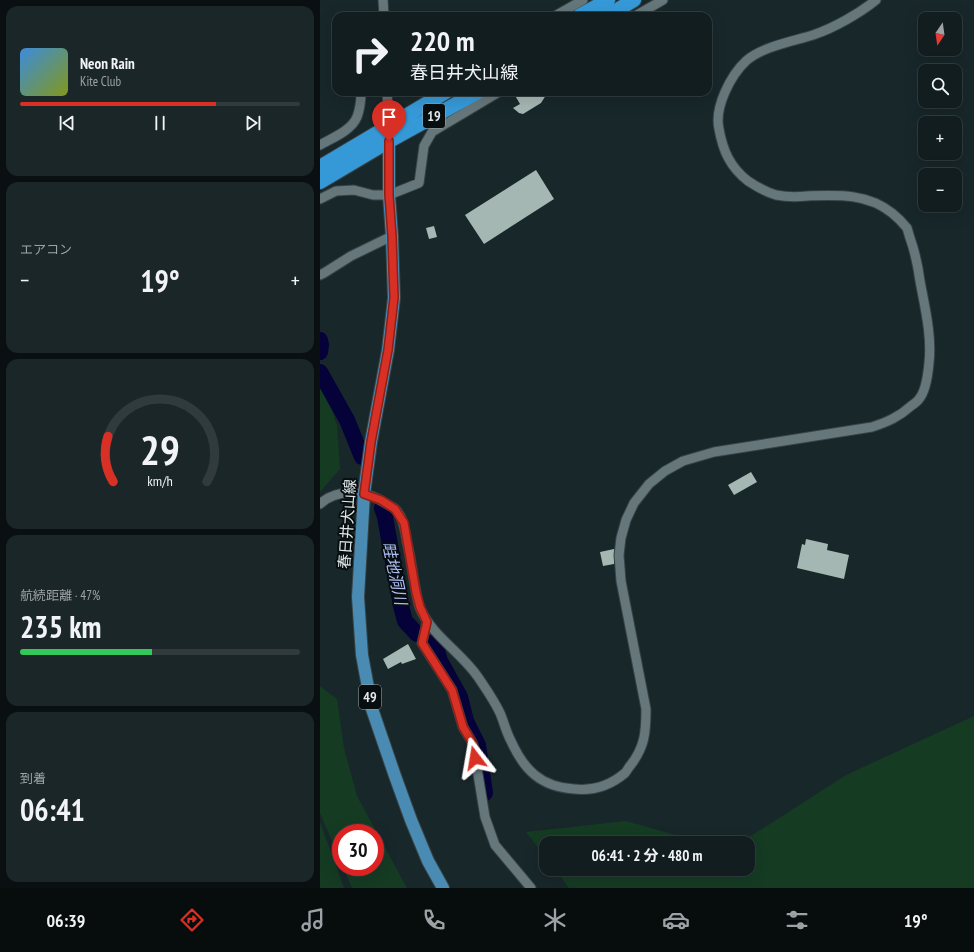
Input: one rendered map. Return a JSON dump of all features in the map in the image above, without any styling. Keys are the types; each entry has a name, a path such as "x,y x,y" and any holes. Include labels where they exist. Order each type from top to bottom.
{"highway":[{"path":"586,12 608,0"},
{"path":"614,12 634,0"},
{"name":"19","path":"320,167 439,96"},
{"name":"19","path":"320,182 389,141 471,96"}],"main road":[{"name":"春日井犬山線","path":"389,126 389,195 394,298 388,350 371,442 364,494 358,597 362,655 372,709 395,776 428,861 442,888"}],"street":[{"path":"383,0 384,12"},
{"path":"562,12 583,0"},
{"path":"642,12 663,0"},
{"path":"320,504 331,496 338,494 364,494 381,500 395,509 404,523 416,592 420,607 427,622 471,667 492,696 510,741 521,760 533,774 548,784 567,789 580,790 595,789 609,784 625,773 637,756 644,741 646,725 646,709 620,582 619,555 621,538 626,520 634,503 649,484 665,471 683,461 714,452 872,427 893,419 907,410 919,399 926,383 930,352 929,335 915,250 907,228 876,202 834,195 795,197 777,195 757,187 742,176 727,158 721,142 718,124 720,107 725,92 734,75 747,60 762,51 816,34 842,22 869,6 876,0"},
{"path":"320,145 349,128 357,117 361,96"},
{"path":"387,96 389,126"},
{"path":"320,199 336,191 354,190 373,195 389,195 419,183 424,146 432,132 492,96"},
{"path":"320,275 351,256 392,236"},
{"path":"427,622 422,643 452,690 463,727 473,744 485,817 495,846 531,888"}],"green space":[{"path":"320,378 337,425 340,469 320,492"},
{"path":"320,686 337,699 344,748 357,796 372,824 332,824 332,841 320,813"},
{"path":"974,716 974,888 569,888 560,876 755,876 755,836 751,836 846,775"},
{"path":"626,821 678,836 539,836 539,849 526,832"},
{"path":"320,822 332,855 332,876 340,876 344,888 320,888"},
{"path":"384,846 407,888 352,888 347,876 384,876"}],"building":[{"path":"515,96 545,96 541,103 523,114 519,113 513,108 520,104"},
{"path":"536,170 554,199 484,244 465,215"},
{"path":"434,226 437,237 429,239 426,228"},
{"path":"751,472 757,482 734,495 728,485"},
{"path":"806,539 828,544 827,550 849,555 844,579 797,568 802,544 805,545"},
{"path":"614,549 614,564 603,566 600,552"},
{"path":"408,644 416,659 402,664 401,662 388,669 383,659"}],"waterway":[{"name":"畦地洞川","path":"320,340 320,352"},
{"name":"畦地洞川","path":"320,372 347,420 362,457"},
{"name":"畦地洞川","path":"382,508 405,621 417,634"},
{"name":"畦地洞川","path":"430,643 437,650 440,661 460,697 466,721 478,745 485,793"}],"route":[{"path":"389,141 389,195 394,298 388,350 371,442 364,494 381,500 395,509 404,523 416,592 420,607 427,622 422,643 452,690 463,727 473,744 475,758"}]}
